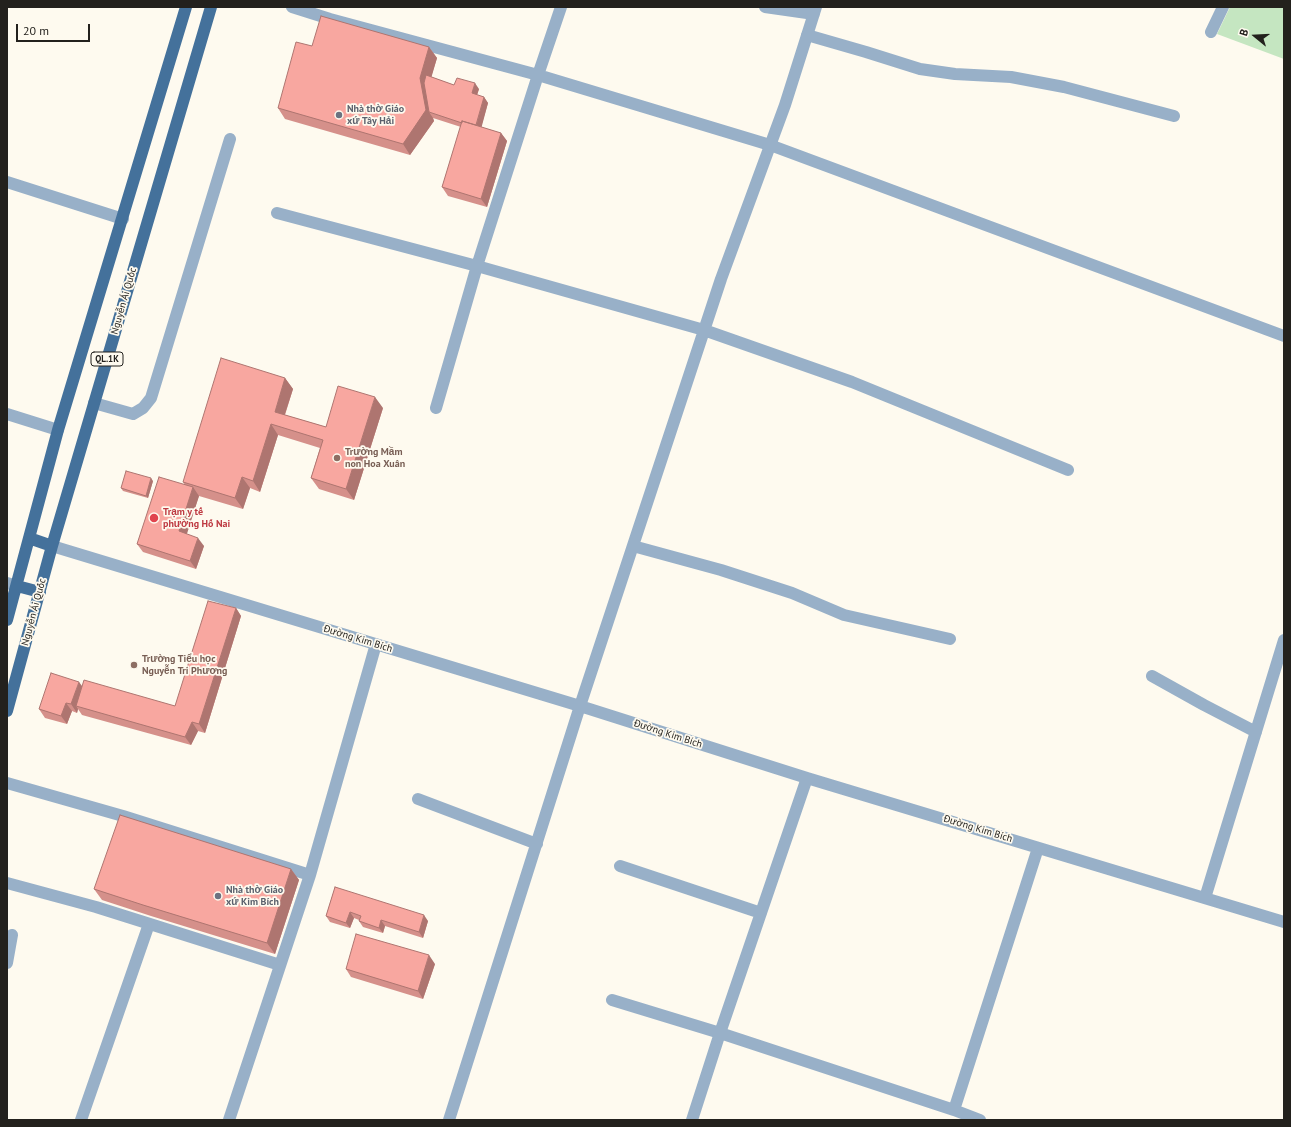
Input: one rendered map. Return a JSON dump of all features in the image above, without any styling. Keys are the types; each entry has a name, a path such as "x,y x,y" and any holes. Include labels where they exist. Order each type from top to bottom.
{"main road":[{"name":"QL.1K","path":"7,620 12,584 29,538 58,430 186,7"},
{"name":"Nguyễn Ái Quốc","path":"7,711 52,546 211,7"},
{"path":"29,538 52,546"},
{"path":"12,584 40,592"}],"street":[{"path":"292,7 330,19 538,75 770,145 1284,336"},
{"path":"436,408 477,266 561,7"},
{"path":"449,1120 580,706 704,330 721,279 785,105 815,11 765,7"},
{"path":"1210,32 1223,7"},
{"path":"807,35 920,69 955,74 1011,77 1064,87 1174,116"},
{"path":"94,403 133,414 143,408 151,398 230,139"},
{"path":"7,182 123,219"},
{"path":"277,213 477,266 704,330 852,382 1068,470"},
{"path":"7,414 58,430"},
{"name":"Đường Kim Bích","path":"52,546 580,706 807,778 1284,922"},
{"path":"633,546 721,570 792,593 844,615 950,639"},
{"path":"1205,898 1284,640"},
{"path":"229,1120 310,875 376,644"},
{"path":"1152,676 1256,732"},
{"path":"692,1120 807,778"},
{"path":"7,783 124,816 310,875"},
{"path":"418,799 537,844"},
{"path":"954,1110 1038,848"},
{"path":"620,866 761,913"},
{"path":"7,883 96,906 280,965"},
{"path":"81,1120 149,924"},
{"path":"7,963 12,935"},
{"path":"612,1000 720,1033 954,1110 980,1120"}],"green space":[{"path":"1230,7 1284,7 1284,59 1217,34"}],"building":[{"path":"321,16 429,47 420,78 426,110 403,144 278,108 296,42 312,46"},
{"path":"426,75 454,85 457,78 475,83 472,93 484,97 476,125 462,121 462,123 429,112 424,83"},
{"path":"462,121 501,133 481,199 442,187"},
{"path":"221,358 285,378 275,412 326,427 338,386 375,397 346,489 311,478 323,440 271,424 253,481 242,477 235,498 183,482"},
{"path":"126,471 151,478 146,496 121,488"},
{"path":"159,477 193,487 179,531 198,538 190,561 137,544"},
{"path":"208,601 236,608 199,724 192,722 185,737 76,706 84,680 175,706"},
{"path":"51,673 79,682 71,704 66,703 61,716 39,709"},
{"path":"120,815 291,869 267,943 94,889"},
{"path":"335,887 424,915 419,932 381,920 379,928 359,921 361,916 350,912 346,923 326,916"},
{"path":"356,934 429,955 418,991 346,969"}],"place":[{"name":"Nhà thờ Giáo xứ Tây Hải","path":"339,115"},
{"name":"Trường Mầm non Hoa Xuân","path":"337,458"},
{"name":"Trạm y tế phường Hố Nai","path":"154,518"},
{"name":"Trường Tiểu học Nguyễn Tri Phương","path":"134,665"},
{"name":"Nhà thờ Giáo xứ Kim Bích","path":"218,896"}]}
